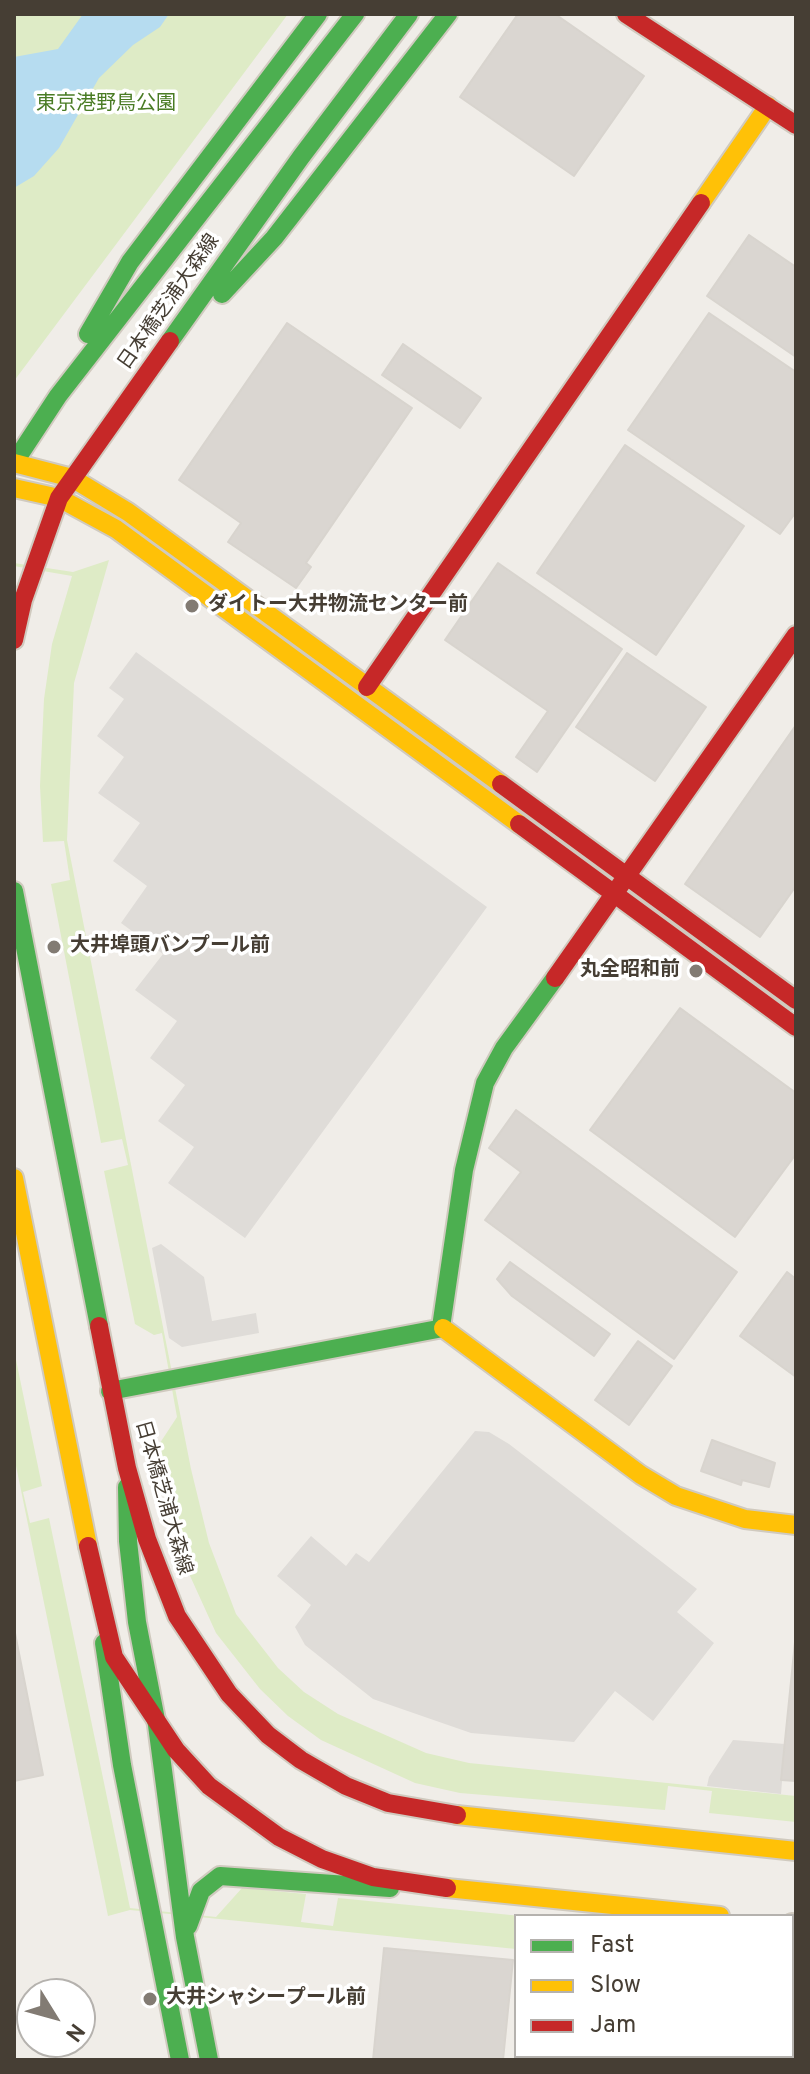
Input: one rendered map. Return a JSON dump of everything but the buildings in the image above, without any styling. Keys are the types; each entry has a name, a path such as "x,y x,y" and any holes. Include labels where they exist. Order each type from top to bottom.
{"street":[{"path":"58,396 78,352 130,262 318,14"},
{"name":"日本橋芝浦大森線","path":"14,463 58,396 355,14"},
{"name":"日本橋芝浦大森線","path":"14,640 23,600 59,498 301,157 409,14"},
{"path":"145,376 274,238 448,14"},
{"path":"626,14 796,125"},
{"path":"367,687 768,106"},
{"path":"14,463 72,478 128,512 796,1000"},
{"path":"14,488 59,498 116,529 796,1027"},
{"path":"441,1327 464,1170 473,1121 485,1083 504,1048 629,877 796,635"},
{"name":"日本橋芝浦大森線","path":"14,891 127,1468 177,1616 204,1661 229,1694 268,1735 301,1760 346,1786 388,1803 432,1813 796,1851"},
{"path":"14,1178 100,1612 122,1765 180,2060"},
{"path":"110,1391 441,1327 641,1475 676,1496 745,1519 796,1525"},
{"path":"127,1468 128,1541 137,1622 157,1725 185,1937 209,2060"},
{"path":"100,1612 114,1657 157,1725 209,1786 251,1820 292,1845 373,1877 470,1891"},
{"path":"185,1937 193,1905 201,1891 220,1876 470,1891 700,1914"}],"green space":[{"name":"東京港野鳥公園","path":"14,14 288,14 14,381"},
{"path":"109,560 74,683 67,840 191,1469 209,1543 236,1614 278,1668 304,1692 338,1714 426,1753 469,1763 796,1796 796,1822 709,1813 712,1791 668,1786 665,1810 460,1793 415,1783 321,1740 288,1716 260,1689 216,1633 186,1567 167,1485 160,1443 177,1417 162,1333 154,1335 135,1324 104,1171 128,1165 122,1139 101,1143 51,884 70,880 64,841 43,842 40,786 44,699 52,644 72,576 14,566 14,563 73,572"},
{"path":"14,1350 42,1486 23,1492 30,1523 49,1518 130,1908 216,1917 242,1888 306,1894 301,1922 333,1926 338,1898 514,1915 514,1949 130,1910 108,1916 14,1456"}],"shaded area":[{"path":"136,652 487,907 245,1238 168,1183 194,1147 158,1121 185,1085 150,1058 177,1021 135,990 163,954 121,923 147,886 113,861 140,823 98,793 124,757 97,736 124,699 109,688"},
{"path":"161,1244 204,1277 212,1321 256,1313 259,1333 182,1347 169,1338 152,1248"},
{"path":"475,1431 489,1432 509,1444 697,1589 677,1612 714,1643 653,1721 615,1691 574,1742 471,1733 373,1699 305,1645 295,1627 311,1605 277,1576 311,1536 346,1566 356,1553 369,1562"},
{"path":"733,1740 785,1744 781,1794 707,1786 709,1777"}],"water":[{"path":"83,14 169,14 160,27 133,45 99,78 59,148 34,176 14,188 14,57 58,49"}],"traffic: fast":[{"path":"88,334 130,262 318,14"},
{"path":"14,463 58,396 355,14"},
{"path":"170,341 301,157 409,14"},
{"path":"222,294 274,238 448,14"},
{"path":"14,891 99,1326"},
{"path":"441,1327 464,1170 485,1083 504,1048 555,978"},
{"path":"110,1391 443,1328"},
{"path":"127,1487 128,1541 137,1622 157,1725 185,1937 209,2060"},
{"path":"104,1643 122,1765 180,2060"},
{"path":"188,1926 201,1891 220,1876 390,1888"}],"traffic: slow":[{"path":"701,203 768,106"},
{"path":"14,463 72,478 128,512 501,784"},
{"path":"14,488 59,498 116,529 519,824"},
{"path":"14,1178 88,1546"},
{"path":"443,1328 641,1475 676,1496 745,1519 796,1525"},
{"path":"457,1815 796,1851"},
{"path":"447,1888 700,1914"}],"traffic: jam":[{"path":"626,14 796,125"},
{"path":"367,687 701,203"},
{"path":"14,640 23,600 59,498 170,341"},
{"path":"555,978 796,635"},
{"path":"501,784 796,1000"},
{"path":"519,824 796,1027"},
{"path":"99,1326 127,1468 147,1539 177,1616 229,1694 268,1735 301,1760 346,1786 388,1803 457,1815"},
{"path":"88,1546 114,1657 176,1750 209,1786 279,1837 322,1859 373,1877 447,1888"}],"place":[{"name":"ダイトー大井物流センター前","path":"192,606"},
{"name":"大井埠頭バンプール前","path":"54,947"},
{"name":"丸全昭和前","path":"696,971"},
{"name":"大井シャシープール前","path":"150,1999"}]}
